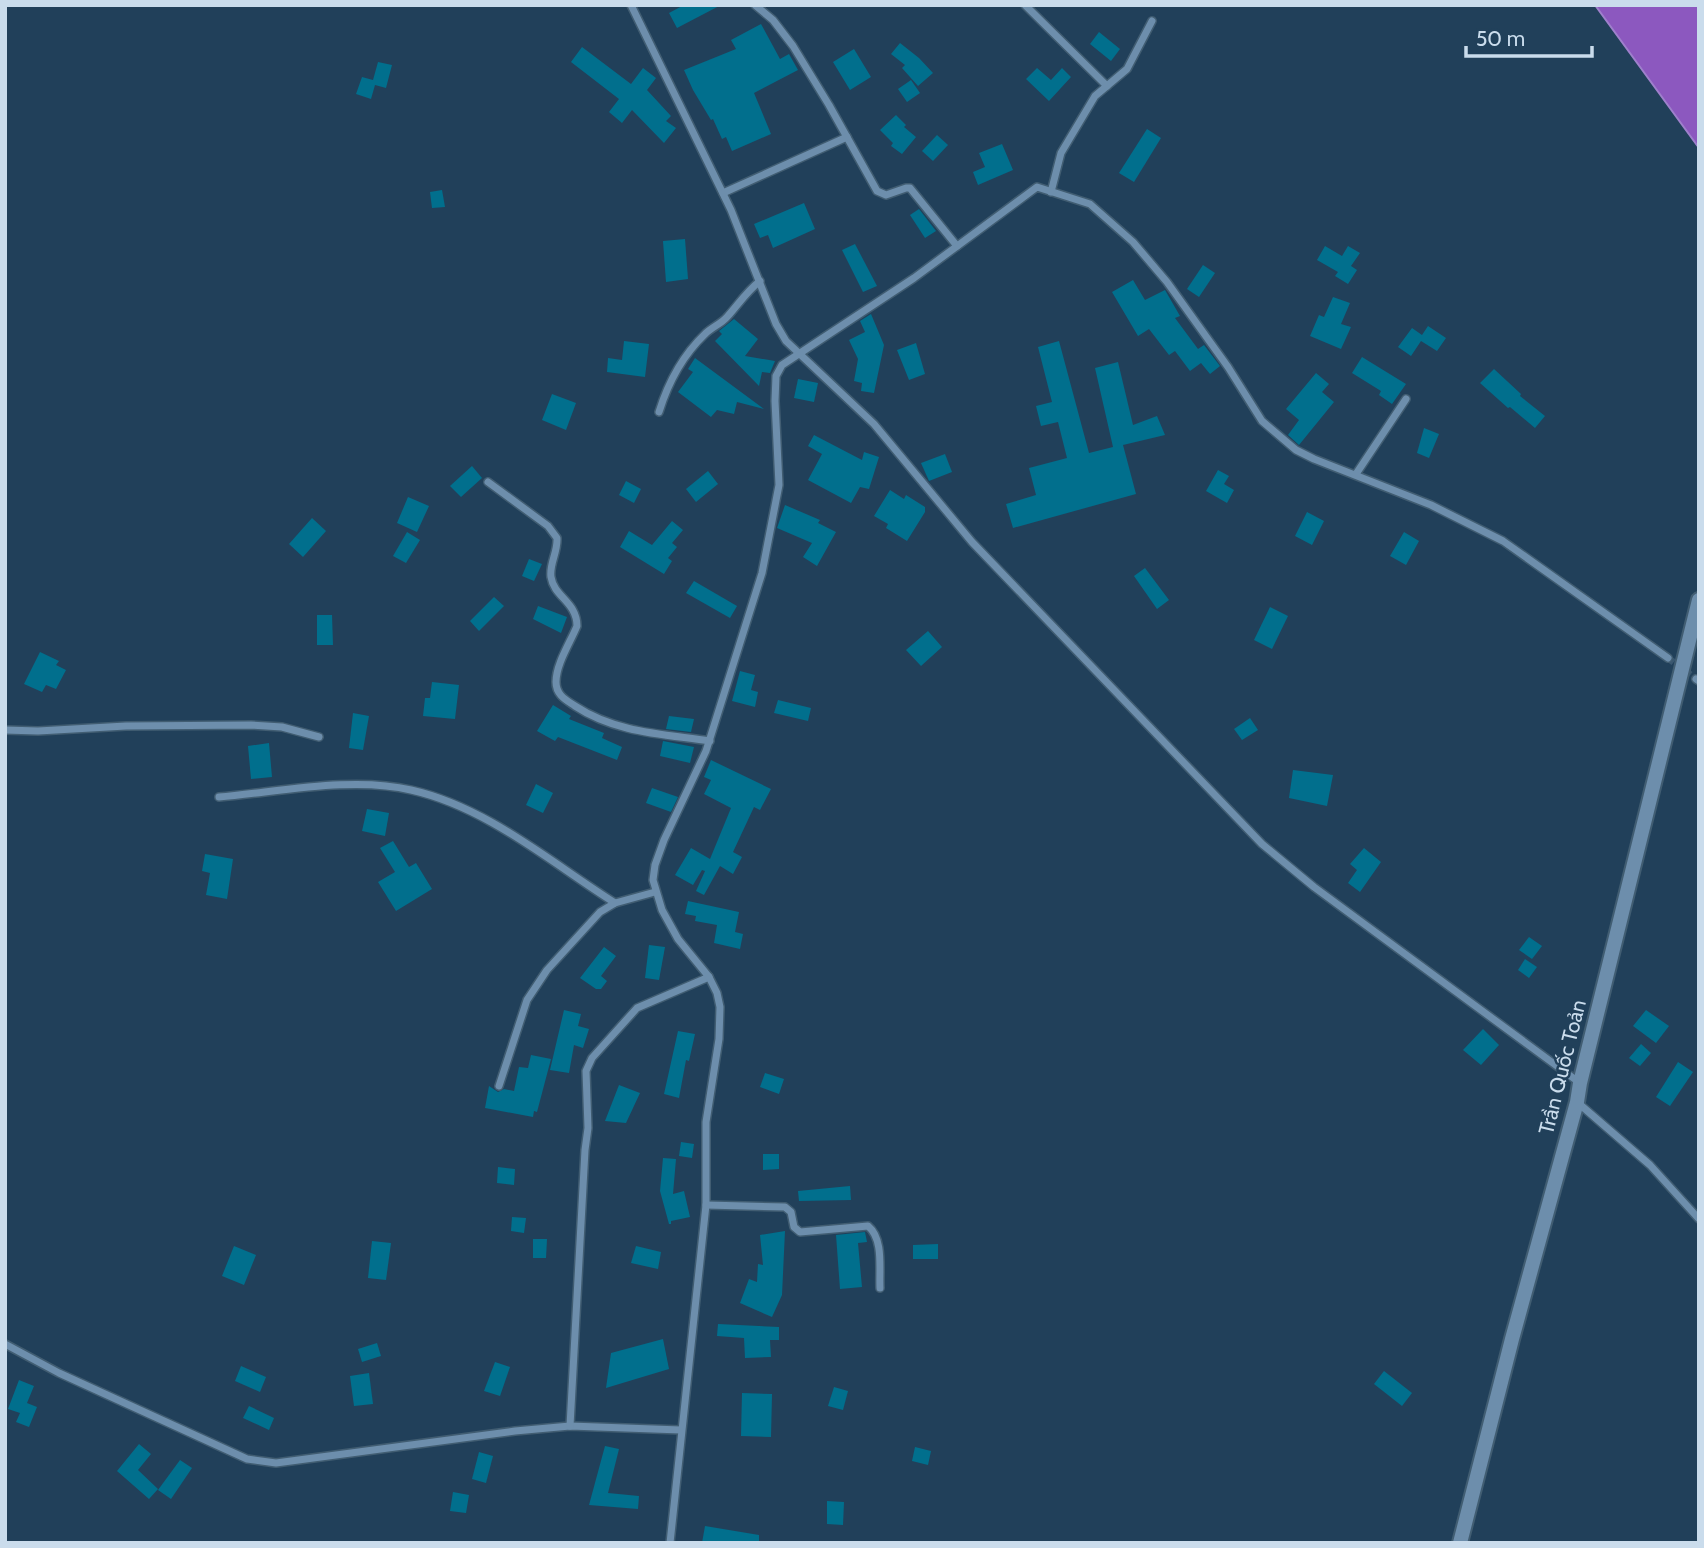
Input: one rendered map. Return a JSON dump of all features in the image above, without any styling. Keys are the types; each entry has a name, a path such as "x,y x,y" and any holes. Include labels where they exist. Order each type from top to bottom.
{"main road":[{"name":"Trần Quốc Toản","path":"1460,1543 1577,1102 1699,600"}],"street":[{"path":"631,5 723,193 776,324 786,341 874,425 972,542 1262,844 1314,887 1580,1083"},
{"path":"755,5 773,20 793,46 877,191 886,195 910,188 957,246"},
{"path":"1025,5 1107,86"},
{"path":"1051,192 1061,153 1096,96 1127,69 1152,21"},
{"path":"723,193 847,137"},
{"path":"670,1543 706,1205 706,1122 719,1039 720,1007 718,993 709,977 678,939 662,910 653,880 655,865 710,741 762,573 779,485 775,401 776,376 782,365 873,306 1037,187 1090,204 1133,242 1167,282 1269,429 1296,450 1314,459 1431,505 1503,541 1668,658"},
{"path":"659,412 673,378 687,355 708,331 727,318 741,297 760,281"},
{"path":"1356,474 1406,399"},
{"path":"488,482 548,526 557,538 551,576 553,584 574,610 577,618 577,626 557,674 556,684 562,697 589,716 616,727 710,741"},
{"path":"5,730 251,725 282,727 319,737"},
{"path":"219,797 349,785 410,789 450,803 494,825 615,903"},
{"path":"499,1086 527,1000 547,970 600,912 615,903 655,892"},
{"path":"570,1426 588,1128 586,1071 592,1058 633,1011 709,977"},
{"path":"1577,1102 1650,1165 1699,1219"},
{"path":"706,1205 785,1207 791,1212 793,1227 800,1232 868,1226 878,1243 880,1288"},
{"path":"5,1343 59,1373 247,1459 261,1462 276,1463 570,1426 681,1430"}],"shaded area":[{"path":"1595,5 1699,5 1699,148"}],"building":[{"path":"684,5 721,5 677,28 669,13"},
{"path":"761,24 780,59 789,54 798,70 754,93 771,134 732,151 726,137 722,139 684,70 736,49 731,40"},
{"path":"1099,32 1120,49 1111,61 1090,44"},
{"path":"900,43 933,73 918,86 902,68 905,65 891,54"},
{"path":"582,47 631,84 643,68 656,78 647,90 671,116 666,121 676,128 664,143 632,110 622,123 609,112 619,99 571,62"},
{"path":"854,49 871,77 850,90 833,62"},
{"path":"378,62 392,65 386,88 375,85 371,99 356,94 362,77 373,80"},
{"path":"1037,68 1051,80 1062,68 1071,77 1049,101 1026,79"},
{"path":"911,80 920,93 907,102 898,89"},
{"path":"896,115 906,125 904,127 916,137 902,154 891,146 893,143 880,130"},
{"path":"1147,129 1161,138 1134,182 1119,173"},
{"path":"937,135 948,145 933,161 922,151"},
{"path":"1002,144 1013,170 978,185 973,172 985,167 979,153"},
{"path":"442,190 445,207 432,208 430,192"},
{"path":"804,203 815,229 773,248 768,235 760,238 754,224"},
{"path":"919,209 936,231 925,238 910,215"},
{"path":"685,239 688,279 666,282 663,241"},
{"path":"855,244 877,286 863,292 842,250"},
{"path":"1325,246 1342,256 1348,246 1360,253 1351,266 1357,270 1348,284 1335,276 1338,272 1317,260"},
{"path":"1203,265 1215,273 1199,297 1187,289"},
{"path":"1133,280 1145,300 1165,290 1180,316 1175,318 1198,349 1204,345 1220,366 1210,374 1201,363 1190,371 1175,351 1169,355 1149,329 1138,336 1112,292"},
{"path":"1333,297 1350,303 1341,324 1351,327 1341,349 1310,336 1319,315 1324,317"},
{"path":"871,314 884,345 874,393 861,391 862,383 854,381 858,359 849,340 865,332 860,321"},
{"path":"734,319 758,339 745,356 775,361 770,373 762,372 759,386 715,341 722,334 719,331"},
{"path":"1428,326 1446,338 1437,351 1421,341 1411,356 1398,347 1412,328 1422,335"},
{"path":"624,341 649,344 645,377 607,372 608,358 622,360"},
{"path":"1059,341 1089,453 1113,447 1095,368 1118,362 1133,425 1157,416 1165,435 1123,445 1136,494 1013,528 1006,504 1036,495 1029,468 1067,458 1058,422 1041,426 1036,406 1052,402 1038,347"},
{"path":"916,343 925,374 909,380 897,350"},
{"path":"1362,357 1406,384 1392,404 1379,395 1381,391 1352,373"},
{"path":"695,358 764,409 737,402 734,414 717,410 711,417 678,392 693,372 688,369"},
{"path":"1494,369 1521,394 1520,396 1545,416 1535,428 1480,383"},
{"path":"1316,373 1329,384 1322,392 1334,402 1299,445 1288,435 1299,420 1286,409"},
{"path":"798,379 818,383 814,402 794,398"},
{"path":"552,394 576,403 566,430 542,420"},
{"path":"1424,428 1439,434 1429,458 1417,453"},
{"path":"814,435 862,460 864,452 879,457 869,489 860,487 851,503 808,480 822,454 808,446"},
{"path":"945,454 952,472 929,481 921,463"},
{"path":"472,466 482,478 461,497 450,486"},
{"path":"1218,470 1229,476 1224,484 1234,490 1227,503 1206,491"},
{"path":"708,471 718,484 696,502 686,489"},
{"path":"626,481 641,489 634,503 619,495"},
{"path":"890,490 904,499 906,495 925,507 925,512 907,541 886,528 888,524 874,516"},
{"path":"408,497 429,506 417,532 397,523"},
{"path":"785,505 820,520 818,523 836,532 817,566 803,557 812,543 777,528"},
{"path":"1307,512 1324,521 1312,545 1295,536"},
{"path":"312,518 326,531 303,557 289,544"},
{"path":"672,521 683,530 672,543 677,547 668,558 672,561 664,574 620,547 629,531 652,545"},
{"path":"407,532 420,540 406,563 393,556"},
{"path":"1404,532 1419,541 1406,565 1390,556"},
{"path":"529,559 542,564 534,581 522,576"},
{"path":"1145,568 1169,600 1157,609 1134,576"},
{"path":"694,581 737,606 730,618 686,593"},
{"path":"494,597 504,606 479,631 470,621"},
{"path":"538,606 567,617 561,633 533,619"},
{"path":"1270,607 1288,616 1272,649 1254,640"},
{"path":"317,615 332,615 333,645 317,645"},
{"path":"928,631 942,647 921,666 906,650"},
{"path":"40,652 59,661 56,665 66,670 56,689 46,685 42,692 24,684"},
{"path":"740,671 755,675 751,690 758,692 755,707 732,701"},
{"path":"432,682 459,685 455,719 423,716 425,698 430,698"},
{"path":"778,700 811,708 808,721 774,713"},
{"path":"553,705 571,716 569,719 604,733 602,738 622,747 617,760 558,737 555,741 537,731"},
{"path":"353,713 369,716 363,750 349,748"},
{"path":"669,716 694,719 691,732 666,729"},
{"path":"1250,718 1258,730 1242,740 1234,729"},
{"path":"663,741 694,747 690,763 660,756"},
{"path":"269,743 272,777 251,779 248,746"},
{"path":"711,760 771,789 760,810 754,807 733,852 742,857 733,874 720,866 704,895 696,891 705,871 702,870 693,885 675,875 691,848 710,859 731,808 704,794 711,780 704,777"},
{"path":"1293,770 1333,775 1327,806 1289,798"},
{"path":"536,784 553,793 543,813 526,805"},
{"path":"652,788 678,797 671,812 646,803"},
{"path":"367,809 389,813 385,836 362,831"},
{"path":"393,841 409,867 416,863 432,889 396,911 378,882 395,872 380,848"},
{"path":"1364,848 1381,862 1360,892 1348,883 1357,870 1350,864"},
{"path":"205,854 233,859 227,899 206,895 210,873 202,871"},
{"path":"688,901 739,912 735,932 743,934 740,949 714,943 717,925 695,921 696,916 685,914"},
{"path":"1529,937 1542,946 1532,959 1519,950"},
{"path":"649,945 665,947 659,980 645,978"},
{"path":"604,947 616,956 601,976 607,981 601,989 596,989 580,978"},
{"path":"1525,959 1537,967 1529,978 1518,970"},
{"path":"564,1010 581,1014 578,1026 589,1029 583,1048 574,1045 569,1073 550,1070"},
{"path":"1646,1010 1669,1026 1656,1043 1633,1026"},
{"path":"1483,1029 1499,1045 1481,1065 1463,1050"},
{"path":"678,1031 695,1034 689,1061 686,1060 679,1098 664,1094"},
{"path":"1641,1044 1651,1053 1640,1066 1629,1058"},
{"path":"531,1055 551,1059 537,1112 534,1111 533,1117 485,1108 489,1086 498,1092 504,1089 514,1091 519,1067 528,1068"},
{"path":"1678,1062 1693,1072 1670,1106 1656,1097"},
{"path":"765,1073 784,1079 779,1094 760,1087"},
{"path":"619,1085 640,1093 626,1123 605,1121"},
{"path":"681,1142 694,1144 692,1158 679,1156"},
{"path":"763,1154 779,1154 779,1169 763,1170"},
{"path":"663,1158 676,1159 673,1194 684,1191 690,1217 671,1221 671,1224 660,1191"},
{"path":"498,1167 515,1169 514,1185 497,1183"},
{"path":"850,1186 851,1200 799,1201 798,1191"},
{"path":"512,1217 526,1218 524,1233 511,1231"},
{"path":"785,1231 782,1295 772,1317 740,1303 749,1279 757,1282 758,1264 763,1265 760,1235"},
{"path":"865,1232 867,1242 858,1243 862,1287 840,1289 836,1235"},
{"path":"533,1239 547,1239 546,1258 533,1258"},
{"path":"372,1241 391,1243 386,1280 368,1278"},
{"path":"938,1244 938,1259 913,1259 913,1245"},
{"path":"234,1246 256,1255 244,1285 222,1276"},
{"path":"636,1246 661,1252 658,1269 631,1263"},
{"path":"718,1324 779,1327 779,1340 770,1340 771,1357 745,1358 744,1338 717,1336"},
{"path":"663,1339 669,1369 606,1388 611,1353"},
{"path":"377,1343 381,1356 362,1362 358,1349"},
{"path":"495,1362 510,1367 500,1396 484,1391"},
{"path":"241,1366 266,1377 260,1392 235,1381"},
{"path":"1384,1371 1412,1393 1402,1406 1374,1384"},
{"path":"369,1373 373,1404 354,1406 350,1376"},
{"path":"19,1380 34,1386 27,1403 37,1407 29,1427 16,1422 20,1413 8,1409"},
{"path":"834,1387 848,1391 843,1410 828,1406"},
{"path":"742,1393 772,1394 771,1437 741,1436"},
{"path":"249,1406 274,1418 269,1430 243,1418"},
{"path":"139,1444 151,1454 138,1470 158,1489 149,1499 117,1471"},
{"path":"605,1446 619,1449 608,1493 639,1496 638,1509 589,1505"},
{"path":"915,1447 931,1451 928,1465 912,1461"},
{"path":"479,1452 493,1456 486,1483 472,1479"},
{"path":"180,1460 192,1468 171,1499 158,1490"},
{"path":"453,1492 469,1495 466,1513 450,1511"},
{"path":"827,1501 844,1502 843,1525 827,1524"},
{"path":"705,1526 759,1535 759,1543 702,1543"}],"tunnel":[{"path":"1668,658 1696,679"}]}
